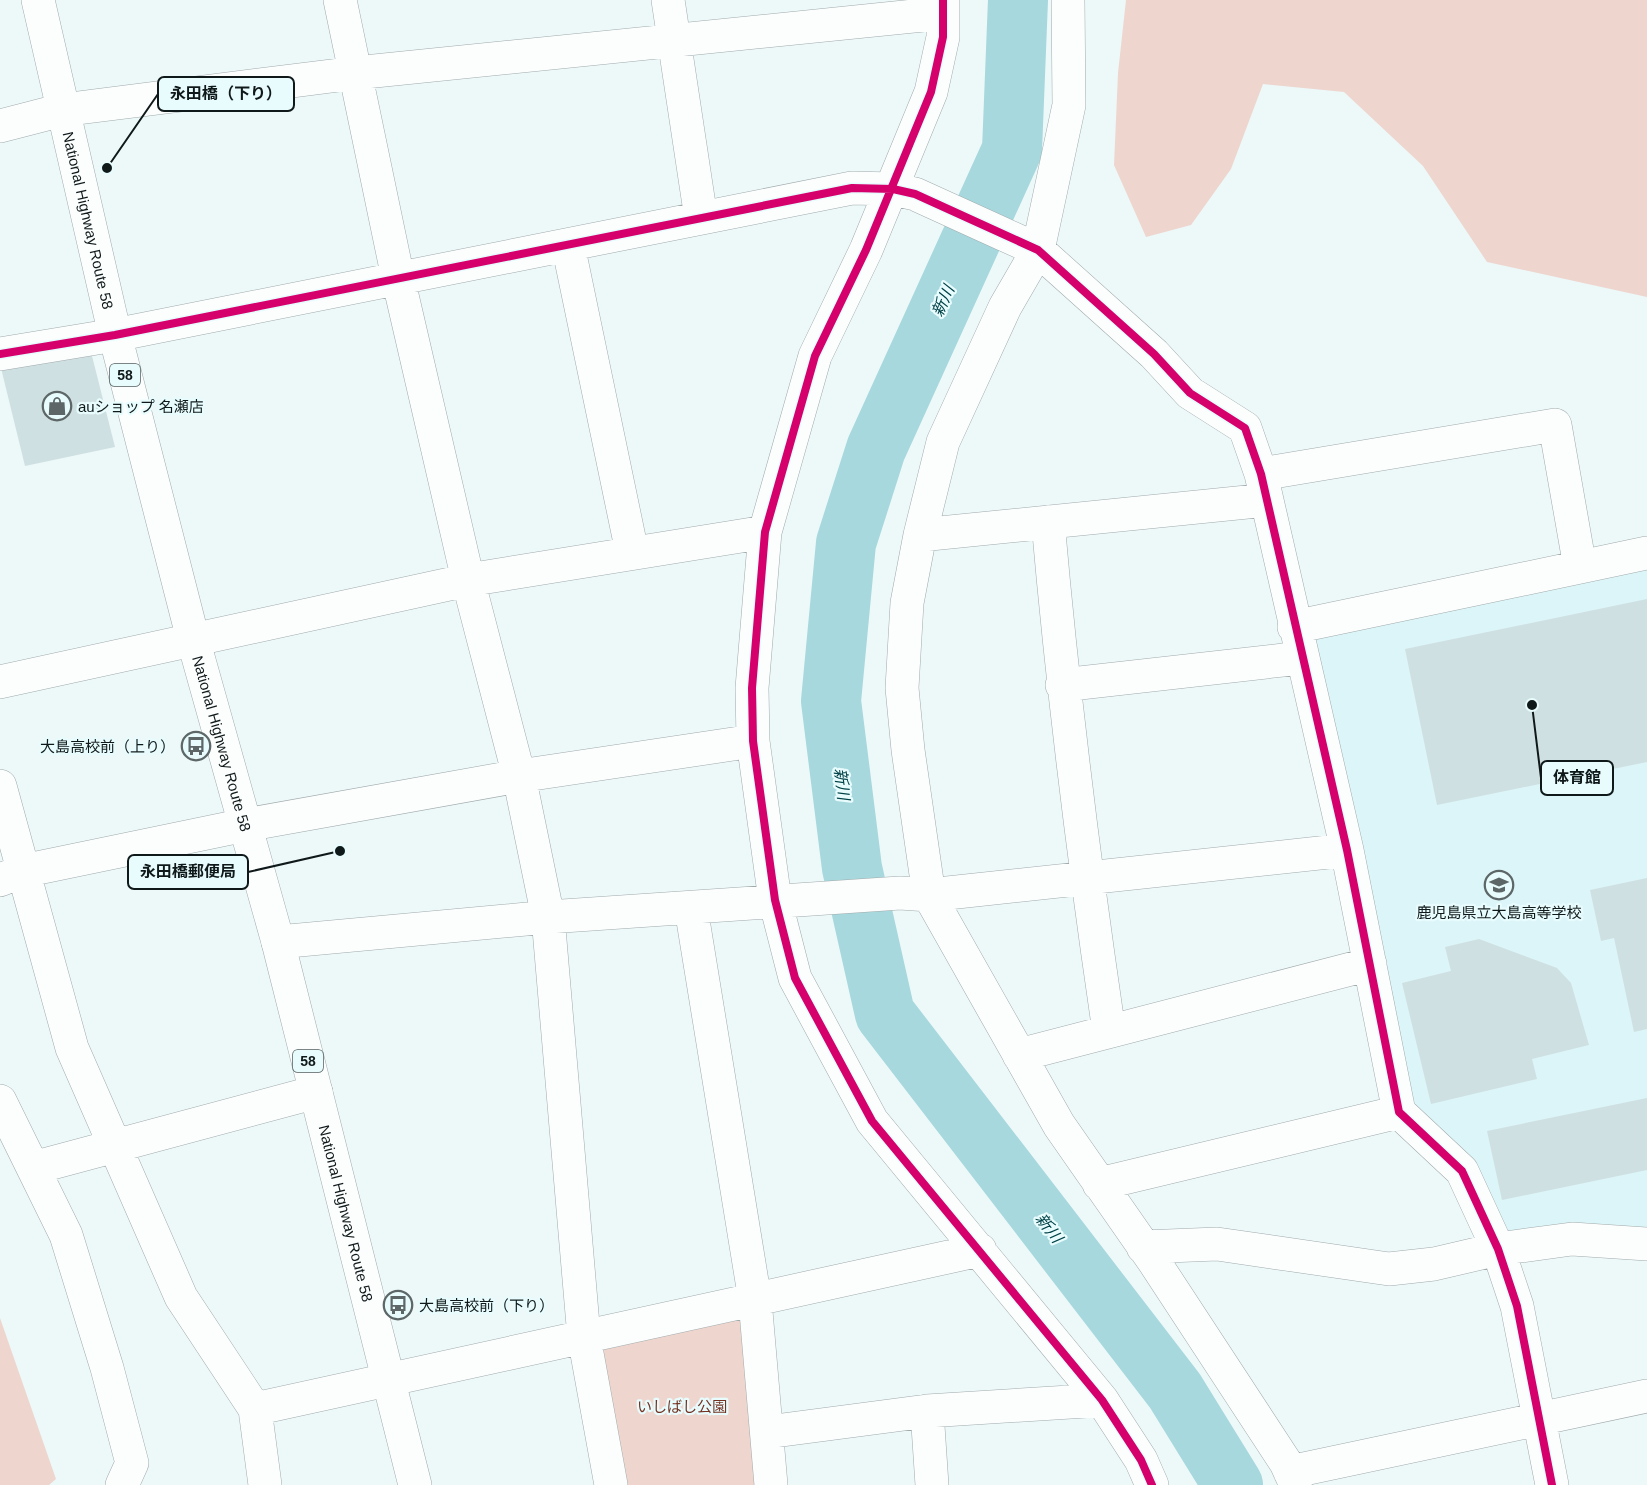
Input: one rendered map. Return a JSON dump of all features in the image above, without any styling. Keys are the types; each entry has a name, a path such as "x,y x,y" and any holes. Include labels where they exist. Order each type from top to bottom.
{"main road":[{"name":"National Highway Route 58","path":"38,0 115,335 193,639 278,942 415,1485"},
{"path":"340,0 398,278 468,580 519,776 548,917 584,1337 611,1485"},
{"path":"668,0 701,218"},
{"path":"1068,0 1069,105 1031,246 943,442 920,535 907,603 902,688 908,750 915,894 1019,1055 1059,1125 1143,1247 1293,1479 1539,1419 1647,1396"},
{"path":"0,126 62,110 355,73 674,41 943,7 943,37 904,192 815,356 765,532 752,688 753,741 788,900 795,978 872,1121 1102,1400 1140,1460 1152,1485"},
{"path":"0,354 115,335 852,188 904,192 1031,246 1154,354 1190,393 1245,428 1264,487 1347,850 1399,1112 1462,1171 1498,1249 1516,1306 1552,1485"},
{"path":"568,245 632,552"},
{"path":"920,535 1048,522 1264,487 1555,425 1580,567"},
{"path":"1048,522 1062,685 1086,878 1109,1031"},
{"path":"0,682 468,580 765,532"},
{"path":"1062,685 1298,642 1580,567 1647,553"},
{"path":"12,876 245,825 519,776 753,741"},
{"path":"0,786 12,876 72,1048 181,1297 255,1408 265,1485"},
{"path":"278,942 548,917 788,900 915,894 1347,850"},
{"path":"691,908 755,1300 771,1485"},
{"path":"1019,1055 1370,964"},
{"path":"33,1168 316,1092"},
{"path":"0,1101 66,1235 107,1368 132,1463 122,1485"},
{"path":"1099,1184 1399,1112"},
{"path":"1143,1247 1217,1244 1389,1269 1434,1264 1498,1249 1572,1239 1647,1244"},
{"path":"255,1408 980,1250"},
{"path":"767,1432 927,1411 1102,1400"},
{"path":"927,1411 932,1485"}],"shaded area":[{"name":"鹿児島県立大島高等学校","path":"1647,553 1647,1244 1498,1249 1399,1112 1294,627"}],"green space":[{"path":"1126,0 1647,0 1647,297 1487,262 1423,166 1344,92 1263,84 1231,169 1191,225 1146,237 1114,165 1118,73"},
{"name":"いしばし公園","path":"753,1309 765,1485 617,1485 592,1345"},
{"path":"0,1318 56,1479 49,1485 0,1485"}],"building":[{"name":"auショップ 名瀬店","path":"88,340 115,447 25,466 0,364"},
{"path":"1647,599 1647,762 1437,805 1405,649"},
{"path":"1647,878 1647,1029 1634,1032 1614,938 1601,941 1590,890"},
{"path":"1479,939 1557,968 1571,983 1589,1045 1532,1059 1537,1079 1431,1104 1402,983 1451,971 1445,947"},
{"path":"1647,1098 1647,1170 1502,1200 1487,1131"}],"waterway":[{"name":"新川","path":"1018,0 1012,150 876,449 846,543 831,701 852,868 885,1014 1175,1391 1233,1485"}],"cycle path":[{"path":"943,0 943,37 931,92 866,250 815,356 765,532 752,688 753,741 775,900 795,978 872,1121 1102,1400 1141,1460 1152,1485"},
{"path":"0,354 115,335 852,188 893,189 915,194 1038,250 1154,354 1190,393 1245,428 1261,474 1347,850 1399,1112 1462,1171 1498,1249 1517,1306 1552,1485"}],"place":[{"name":"永田橋（下り）","path":"107,168"},
{"name":"auショップ 名瀬店","path":"57,406"},
{"name":"体育館","path":"1532,705"},
{"name":"大島高校前（上り）","path":"196,746"},
{"name":"永田橋郵便局","path":"340,851"},
{"name":"鹿児島県立大島高等学校","path":"1499,885"},
{"name":"大島高校前（下り）","path":"398,1305"}]}
